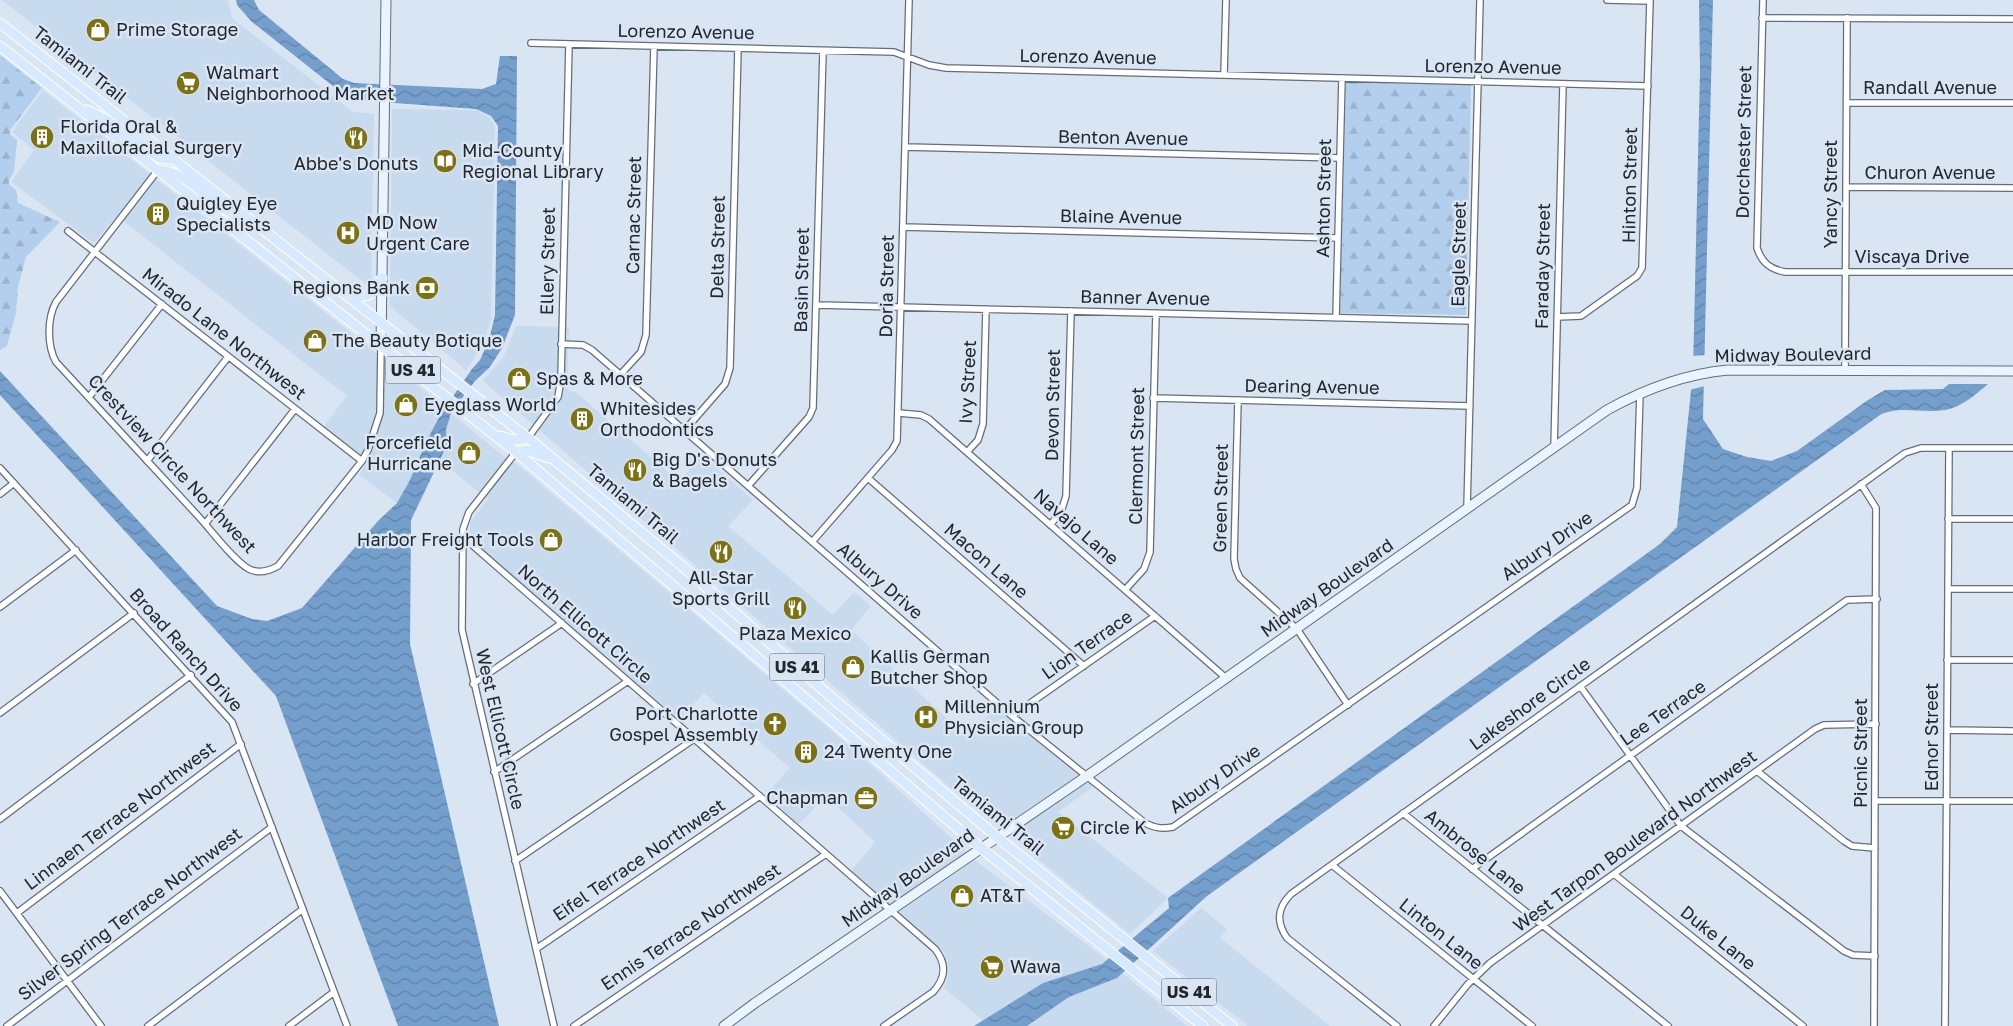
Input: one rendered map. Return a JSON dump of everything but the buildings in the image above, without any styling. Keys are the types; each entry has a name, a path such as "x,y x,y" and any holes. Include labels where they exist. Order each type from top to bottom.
{"main road":[{"name":"Tamiami Trail","path":"0,23 473,393 557,462 997,837 1232,1026"},
{"name":"Tamiami Trail","path":"0,46 445,394 516,452 981,848 1202,1026"},
{"path":"67,99 107,120 160,158 174,160"},
{"path":"158,170 166,170 178,175 217,204 275,239"},
{"path":"352,298 369,295 382,278"},
{"path":"494,434 515,440 528,438"},
{"path":"516,452 527,450 557,462"}],"street":[{"path":"381,345 386,0"},
{"name":"Doria Street","path":"812,542 892,450 897,441 909,0"},
{"path":"1224,75 1226,0"},
{"name":"Eagle Street","path":"1467,510 1480,0"},
{"path":"1607,0 1650,1"},
{"name":"Dorchester Street","path":"1763,0 1757,248 1760,258 1766,265 1782,271"},
{"name":"Hinton Street","path":"1557,318 1572,318 1588,313 1637,276 1642,268 1650,1"},
{"path":"1762,18 2013,19"},
{"name":"Yancy Street","path":"1845,370 1847,18"},
{"name":"Lorenzo Avenue","path":"531,43 894,52 908,58 946,68 1648,86"},
{"name":"Ellery Street","path":"528,438 558,396 561,379 569,44"},
{"name":"Carnac Street","path":"620,375 641,352 646,335 654,46"},
{"name":"Delta Street","path":"684,431 724,384 730,368 738,48"},
{"name":"Basin Street","path":"748,486 808,417 813,408 823,50"},
{"name":"Ashton Street","path":"1336,318 1342,78"},
{"name":"Faraday Street","path":"1554,449 1563,84"},
{"name":"Randall Avenue","path":"1847,103 2013,104"},
{"name":"Benton Avenue","path":"906,147 1340,158"},
{"name":"Crestview Circle Northwest","path":"158,170 56,302 52,310 51,354 56,362 242,564 250,569 270,570 284,561 362,461 368,450 380,413 381,345"},
{"name":"Churon Avenue","path":"1846,187 2013,188"},
{"name":"Blaine Avenue","path":"903,227 1338,238"},
{"name":"Mirado Lane Northwest","path":"68,231 362,461"},
{"name":"Viscaya Drive","path":"1782,271 2013,272"},
{"path":"89,398 162,304"},
{"name":"Banner Avenue","path":"817,305 1472,321"},
{"name":"Ivy Street","path":"967,452 978,440 983,424 986,309"},
{"name":"Devon Street","path":"1050,525 1060,512 1066,496 1071,311"},
{"name":"Clermont Street","path":"1125,590 1144,569 1149,560 1156,313"},
{"name":"Albury Drive","path":"561,344 583,345 592,350 1012,716 1145,823 1153,828 1163,829 1172,827 1632,505 1637,488 1640,393"},
{"path":"147,461 228,357"},
{"name":"Midway Boulevard","path":"724,1026 1087,776 1607,410 1640,393 1685,377 1710,372 1745,369 2013,371"},
{"name":"Dearing Avenue","path":"1153,398 1470,406"},
{"name":"Green Street","path":"1238,400 1234,559 1236,569 1240,578 1297,629 1348,705"},
{"path":"205,524 295,409"},
{"name":"Navajo Lane","path":"899,413 920,415 929,419 1226,678"},
{"name":"Ednor Street","path":"1945,1026 1949,448"},
{"name":"Lakeshore Circle","path":"1397,1026 1287,938 1279,920 1280,910 1284,902 1332,865 1580,686 1861,484 1912,450 2013,448"},
{"name":"West Ellicott Circle","path":"516,452 469,512 465,520 463,537 462,630 473,684 554,1026"},
{"name":"Broad Ranch Drive","path":"0,468 232,722 347,1026"},
{"name":"Macon Lane","path":"868,478 1084,666"},
{"path":"0,494 14,483"},
{"name":"Picnic Street","path":"1861,484 1876,508 1874,1026"},
{"path":"1948,518 2013,519"},
{"name":"North Ellicott Circle","path":"463,537 935,949 941,957 944,966 944,976 940,985 934,992 884,1026"},
{"path":"0,607 76,550"},
{"path":"1948,589 2013,590"},
{"name":"Lee Terrace","path":"1472,868 1847,600 1877,599"},
{"path":"0,713 134,613"},
{"name":"Lion Terrace","path":"1012,716 1155,616"},
{"path":"473,684 562,624"},
{"path":"1947,660 2013,660"},
{"path":"0,819 191,676"},
{"path":"494,772 628,681"},
{"path":"1580,686 1681,826 1844,950 1853,955 1875,956"},
{"name":"West Tarpon Boulevard Northwest","path":"1434,1026 1473,978 1490,963 1816,729 1824,725 1876,724"},
{"path":"1947,730 2013,731"},
{"path":"515,861 694,739"},
{"name":"Linnaen Terrace Northwest","path":"17,913 241,744"},
{"path":"1757,772 1844,841 1852,846 1875,848"},
{"name":"Eifel Terrace Northwest","path":"536,949 760,796"},
{"path":"1876,801 2013,801"},
{"name":"Ambrose Lane","path":"1403,814 1668,1026"},
{"name":"Silver Spring Terrace Northwest","path":"7,1026 272,827"},
{"name":"Ennis Terrace Northwest","path":"574,1026 826,854"},
{"name":"Linton Lane","path":"1332,865 1532,1026"},
{"name":"Duke Lane","path":"1614,874 1803,1026"},
{"path":"0,891 101,1026"},
{"path":"148,1026 303,909"},
{"path":"289,1026 334,992"}],"shaded area":[{"path":"2,0 228,0 232,18 353,112 374,114 371,288"},
{"path":"43,90 445,407 397,503 359,475 367,462 324,426 347,396 117,216 94,243 11,182 34,150 12,132"},
{"path":"392,109 477,110 489,117 495,126 491,321 481,348 466,370 390,306"},
{"path":"516,326 569,327 567,389 577,393 679,482 702,455 753,500 728,526 833,615 854,592 871,606 851,630 968,738 1001,701 1100,782 1058,812 1168,898 1130,934 950,787 483,381 504,356"},
{"path":"451,413 503,456 517,464 697,616 869,763 980,864 1107,960 1102,964 1043,983 983,1020 944,988 949,967 944,952 851,871 875,842 826,796 798,825 766,795 790,768 704,693 679,719 473,541 469,533 471,521 488,499 440,461 447,445 446,430"},
{"path":"1201,908 1227,929 1220,938 1330,1026 1248,1026 1153,951"},
{"path":"1122,973 1187,1026 1027,1026 1069,997 1117,978"}],"green space":[{"path":"0,55 42,88 10,130 10,134 17,140 14,172 9,180 9,184 16,190 18,203 60,222 26,257 18,287 16,313 7,346 0,350"},
{"path":"1346,82 1471,85 1466,315 1340,313"}],"water":[{"path":"236,0 254,0 259,10 343,79 354,83 482,89 496,84 500,56 517,56 515,315 502,348 490,367 475,381 451,413 446,430 447,445 411,520 410,644 499,1026 398,1026 276,696 0,395 0,371 217,606 252,619 267,621 302,608 378,521 397,503 442,412 480,360 489,340 495,315 498,126 491,116 476,109 368,100 343,94 252,22 237,5"},
{"path":"1699,0 1713,0 1703,419 1723,449 1747,457 1771,461 1797,451 1885,390 1943,389 1949,384 1988,384 1968,400 1945,410 1904,410 1880,415 1207,896 1117,978 1069,997 1027,1026 974,1026 1043,983 1102,964 1169,908 1168,898 1660,544 1677,527 1693,371 1700,71"}],"pier":[{"path":"1706,355 1705,386 1689,390 1691,356"}],"place":[{"name":"Prime Storage","path":"98,30"},
{"name":"Walmart Neighborhood Market","path":"188,83"},
{"name":"Florida Oral & Maxillofacial Surgery","path":"42,137"},
{"name":"Abbe's Donuts","path":"356,138"},
{"name":"Mid-County Regional Library","path":"445,161"},
{"name":"Quigley Eye Specialists","path":"158,214"},
{"name":"MD Now Urgent Care","path":"348,233"},
{"name":"Regions Bank","path":"427,288"},
{"name":"The Beauty Botique","path":"315,341"},
{"name":"Spas & More","path":"519,379"},
{"name":"Eyeglass World","path":"406,405"},
{"name":"Whitesides Orthodontics","path":"582,419"},
{"name":"Forcefield Hurricane","path":"469,453"},
{"name":"Big D's Donuts & Bagels","path":"635,470"},
{"name":"Harbor Freight Tools","path":"551,540"},
{"name":"All-Star Sports Grill","path":"721,552"},
{"name":"Plaza Mexico","path":"795,608"},
{"name":"Kallis German Butcher Shop","path":"853,667"},
{"name":"Millennium Physician Group","path":"926,717"},
{"name":"Port Charlotte Gospel Assembly","path":"775,724"},
{"name":"24 Twenty One","path":"806,752"},
{"name":"Chapman","path":"866,798"},
{"name":"Circle K","path":"1063,828"},
{"name":"AT&T","path":"962,896"},
{"name":"Wawa","path":"992,967"}]}
